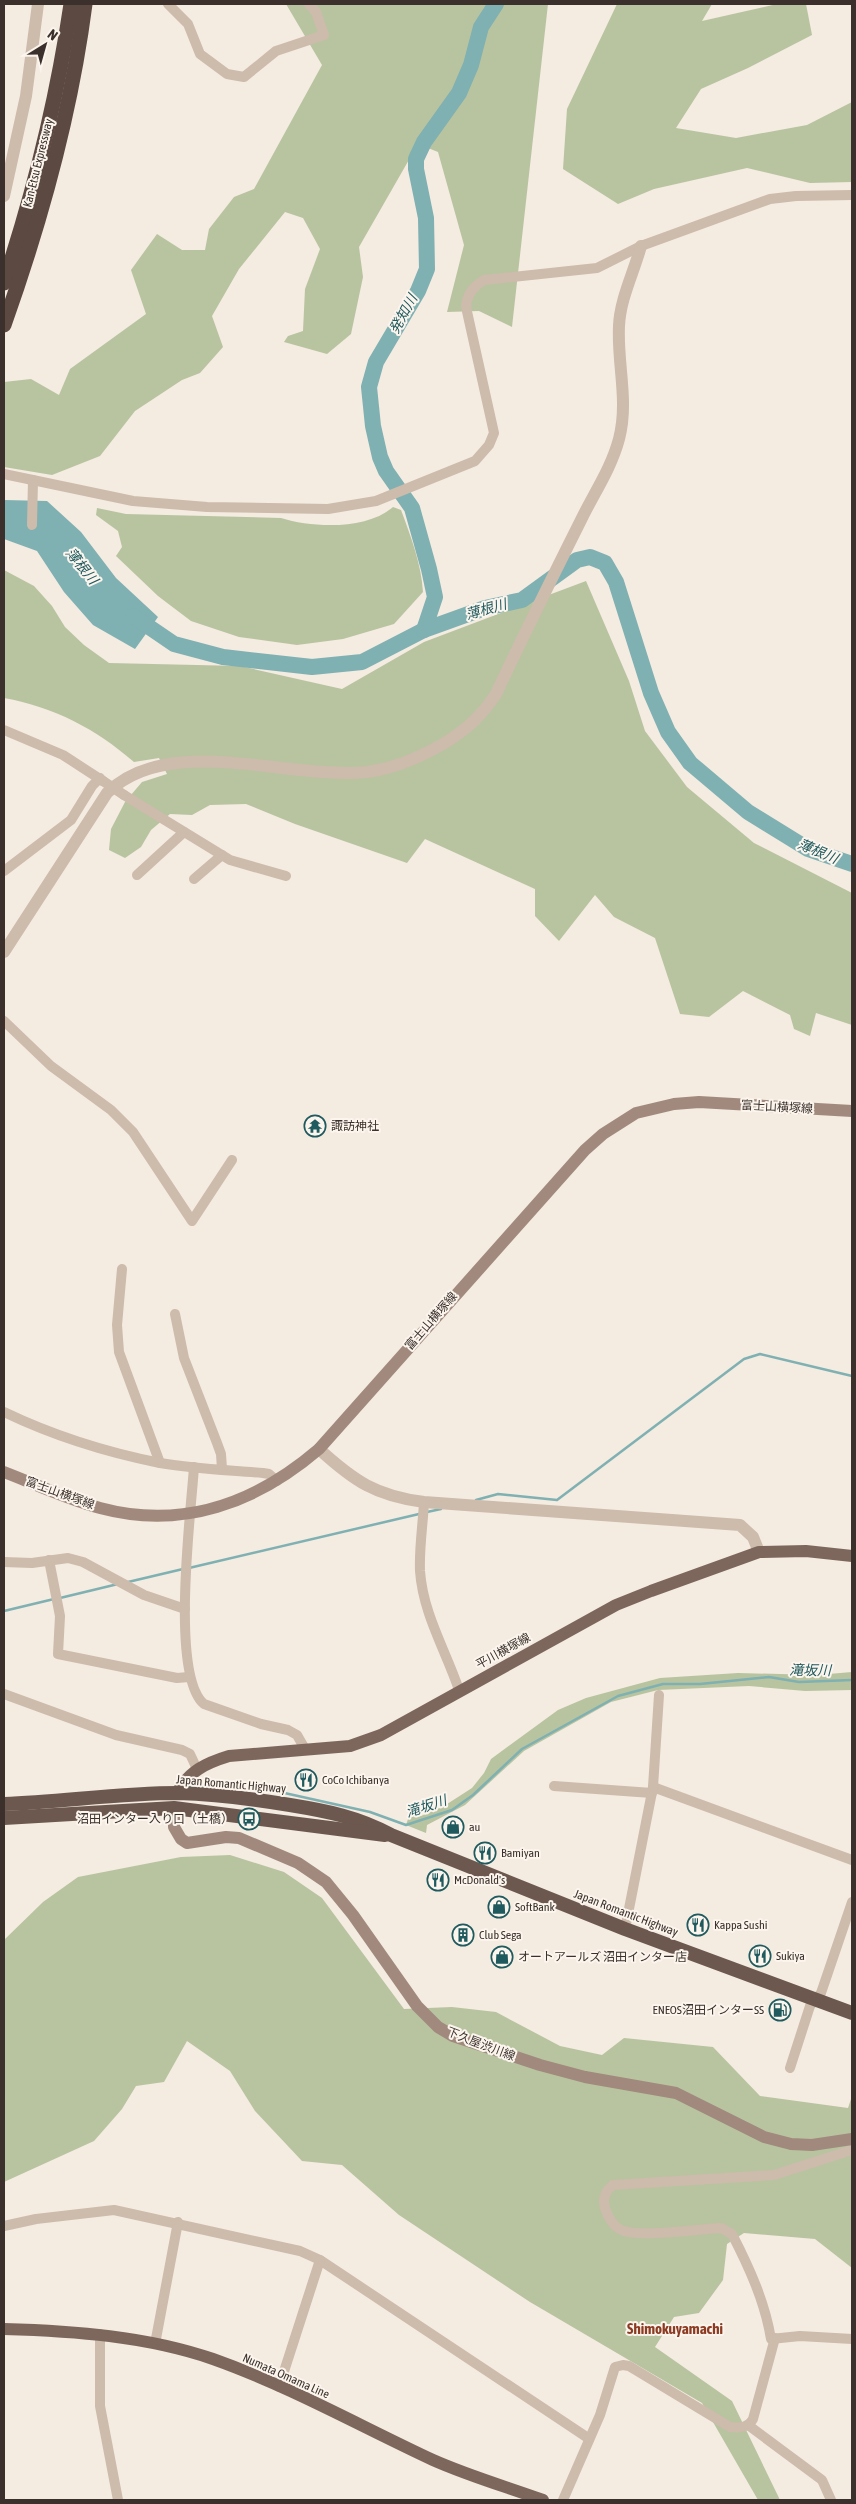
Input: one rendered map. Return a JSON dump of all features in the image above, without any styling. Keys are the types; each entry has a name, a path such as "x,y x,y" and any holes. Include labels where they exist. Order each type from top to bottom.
{"highway":[{"name":"Kan-Etsu Expressway","path":"4,283 33,188 48,130 71,4"},
{"name":"Kan-Etsu Expressway","path":"4,325 30,248 61,138 85,4"},
{"name":"Japan Romantic Highway","path":"4,1804 71,1798 178,1793 277,1802 329,1811 367,1822 391,1835 625,1929 852,2013"},
{"path":"174,1808 178,1793"},
{"name":"Japan Romantic Highway","path":"4,1818 174,1808 391,1835"}],"main road":[{"name":"富士山横塚線","path":"4,1472 81,1502 119,1512 156,1516 190,1513 237,1501 276,1481 318,1449 585,1150 621,1121 651,1108 699,1102 852,1111"},
{"name":"平川横塚線","path":"178,1793 184,1780 197,1769 212,1761 230,1756 350,1746 365,1742 381,1735 616,1605 759,1552 806,1551 852,1556"},
{"name":"下久屋渋川線","path":"174,1808 174,1827 181,1839 187,1842 226,1837 238,1838 298,1863 326,1882 353,1915 417,2006 438,2027 453,2036 540,2065 585,2077 676,2093 764,2137 791,2144 812,2145 852,2139"},
{"name":"Numata Omama Line","path":"4,2328 100,2334 155,2344 212,2359 279,2387 436,2461 543,2500"}],"street":[{"path":"4,196 26,96 38,4"},
{"path":"168,4 188,24 200,54 227,74 244,77 276,51 324,35 316,12 309,4"},
{"path":"4,474 133,501 207,507 328,509 376,501 475,461 484,453 492,440 494,433 466,307 466,299 477,285 484,280 597,268 641,246 720,219 759,202 796,196 852,195"},
{"path":"4,952 107,792 126,777 172,763 203,760 308,771 352,772 395,766 449,742 469,728 491,702 583,516 608,471 620,436 623,392 618,340 620,311 641,246"},
{"path":"32,525 33,480"},
{"path":"4,730 63,755 230,860 286,876"},
{"path":"4,871 71,820 92,786 102,780"},
{"path":"138,874 184,832"},
{"path":"194,878 222,855"},
{"path":"4,1021 51,1066 111,1110 133,1132 192,1221 232,1160"},
{"path":"122,1269 117,1325 119,1352 160,1463"},
{"path":"175,1314 184,1358 219,1448 222,1469"},
{"path":"4,1412 75,1442 160,1463 263,1473 276,1481"},
{"path":"318,1449 371,1488 391,1497 424,1502 740,1525 753,1537 759,1552"},
{"path":"194,1467 185,1609 189,1677 198,1699 204,1704 261,1724 288,1730 297,1735 306,1749"},
{"path":"424,1502 420,1570 422,1581 434,1632 460,1690"},
{"path":"4,1562 32,1563 68,1558 83,1562 144,1595 185,1609"},
{"path":"49,1560 60,1616 58,1654 177,1678 189,1677"},
{"path":"4,1694 116,1735 182,1750 190,1754 197,1769"},
{"path":"625,1929 653,1790 659,1695"},
{"path":"554,1786 653,1790 852,1860"},
{"path":"790,2068 810,2006 821,1993 852,1902"},
{"path":"852,2150 774,2175 628,2183 613,2185 604,2195 604,2202 610,2219 617,2228 624,2232 639,2233 721,2228 732,2234 753,2278 768,2320 771,2339 800,2336 852,2339"},
{"path":"4,2226 114,2210 178,2222 300,2250 320,2260 588,2438"},
{"path":"155,2344 178,2222"},
{"path":"279,2387 320,2260"},
{"path":"100,2334 100,2406 118,2500"},
{"path":"748,2426 753,2419 775,2338"},
{"path":"563,2500 588,2438 600,2415 611,2376 615,2368 623,2365 630,2366 730,2427 748,2426 822,2480 831,2500"}],"green space":[{"path":"286,4 548,4 512,327 479,311 447,312 464,245 438,152 418,144 359,247 363,277 351,334 327,354 284,342 288,336 303,331 305,289 320,249 303,218 285,212 239,269 212,316 223,347 200,373 182,380 135,411 100,456 52,475 4,467 4,382 31,379 59,395 70,369 146,314 131,270 157,234 182,250 205,250 209,229 234,197 254,189 322,65"},
{"path":"617,4 712,4 702,21 777,4 806,4 812,35 748,68 701,89 676,128 736,138 807,125 852,102 852,182 810,183 747,168 654,189 618,204 563,169 567,109"},
{"path":"393,507 401,510 418,560 423,592 394,624 343,639 297,645 239,637 191,621 158,596 116,556 122,547 118,531 96,515 97,508 126,514 281,518 308,524 339,525 369,520"},
{"path":"4,570 34,586 52,606 65,627 84,645 109,663 240,666 342,689 424,642 586,581 629,681 645,731 687,787 754,843 852,893 852,1025 816,1013 810,1036 794,1029 790,1015 743,991 709,1017 680,1014 655,938 614,917 595,895 559,941 535,916 535,889 425,839 407,863 295,824 246,804 210,805 192,815 170,814 151,830 141,847 125,858 109,850 111,829 125,802 142,782 167,774 159,758 134,762 105,739 74,721 40,707 4,698"},
{"path":"852,1672 852,1690 805,1691 749,1686 658,1690 611,1702 524,1751 465,1805 427,1825 426,1833 406,1825 410,1813 421,1816 444,1806 472,1788 484,1773 491,1759 558,1710 586,1698 660,1678 738,1673 817,1675"},
{"path":"230,1855 284,1872 322,1898 404,2009 452,2007 496,2012 560,2046 602,2055 624,2038 713,2047 760,2096 848,2108 852,2096 852,2268 815,2239 744,2233 727,2244 723,2280 699,2313 674,2317 655,2347 732,2401 780,2500 758,2500 702,2403 530,2302 399,2215 342,2165 302,2161 255,2111 230,2071 187,2041 164,2082 136,2086 122,2109 94,2141 4,2182 4,1940 43,1902 78,1877 181,1857"}],"water":[{"path":"4,500 47,501 81,532 116,578 158,617 135,649 93,625 64,592 37,551 4,539"}],"waterway":[{"name":"発知川","path":"424,630 435,597 429,569 412,508 386,471 380,457 373,426 369,387 376,362 418,291 427,269 426,218 416,169 416,159 424,142 459,93 471,65 481,27 496,4"},
{"name":"薄根川","path":"133,616 174,644 223,657 312,667 362,662 424,630 485,608 522,600 577,560 590,557 605,563 616,582 651,693 668,732 690,763 748,812 808,849 852,864"},
{"path":"476,1500 498,1494 557,1500 744,1359 760,1354 852,1376"},
{"path":"427,1512 441,1509"},
{"path":"189,1568 419,1514"},
{"path":"128,1582 183,1569"},
{"path":"60,1598 118,1584"},
{"path":"4,1611 54,1599"},
{"name":"滝坂川","path":"188,1787 216,1786 280,1792 370,1812 406,1825 452,1810 473,1795 522,1749 618,1696 663,1684 700,1684 769,1677 799,1682 852,1680"}],"place":[{"name":"諏訪神社","path":"315,1126"},
{"name":"CoCo Ichibanya","path":"306,1780"},
{"name":"沼田インター入り口（土橋）","path":"249,1819"},
{"name":"au","path":"453,1827"},
{"name":"Bamiyan","path":"485,1853"},
{"name":"McDonald's","path":"438,1880"},
{"name":"SoftBank","path":"499,1907"},
{"name":"Kappa Sushi","path":"698,1925"},
{"name":"Club Sega","path":"463,1935"},
{"name":"Sukiya","path":"760,1956"},
{"name":"オートアールズ 沼田インター店","path":"502,1957"},
{"name":"ENEOS沼田インターSS","path":"780,2010"}],"district":[{"name":"Shimokuyamachi","path":"675,2329"}]}
